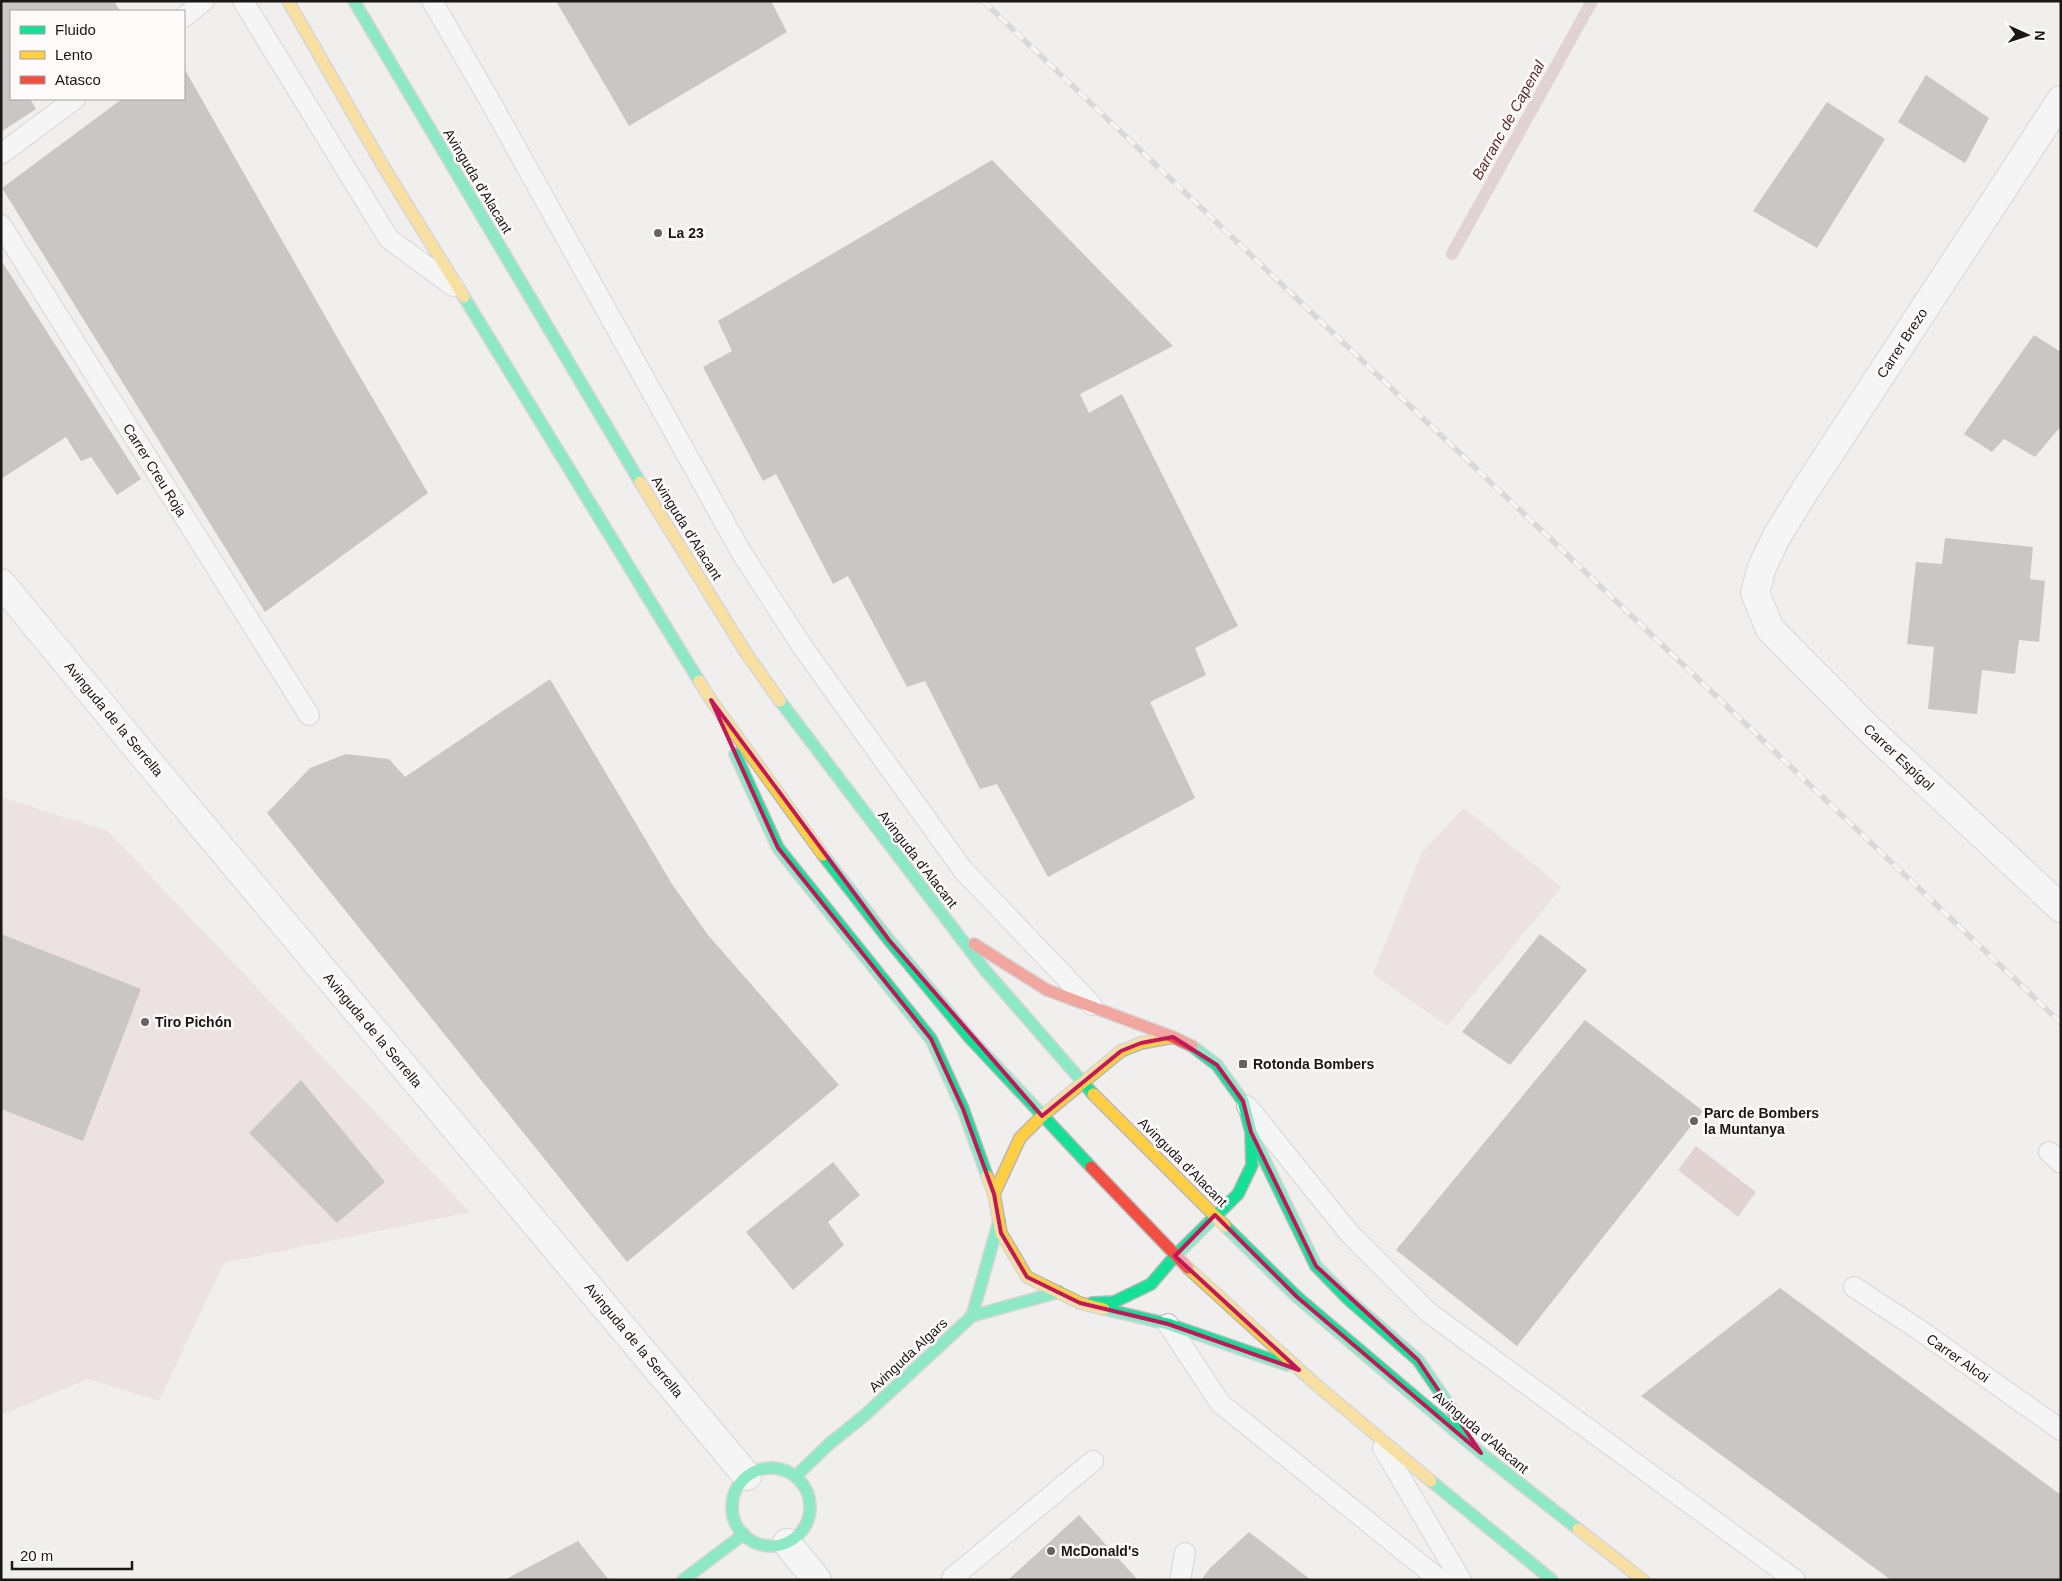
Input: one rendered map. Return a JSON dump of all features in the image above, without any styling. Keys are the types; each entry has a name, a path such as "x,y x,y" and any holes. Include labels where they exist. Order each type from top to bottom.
{"main road":[{"path":"288,1 383,166 711,700 816,845 889,940 970,1038 1175,1256 1299,1370 1376,1437 1552,1580"},
{"name":"Avinguda d'Alacant","path":"354,1 629,463 746,652 794,722 985,970 1082,1082 1297,1297 1481,1453 1642,1580"},
{"path":"711,700 778,848 931,1039 963,1108 994,1194 1001,1233 1027,1277 1080,1303 1168,1324 1299,1370"},
{"path":"956,933 1047,990 1173,1037 1198,1050 1217,1064 1243,1101 1251,1132 1316,1266 1347,1298 1418,1360 1481,1453"},
{"path":"994,1194 1020,1138 1042,1116 1121,1051 1141,1043 1173,1037"},
{"path":"1080,1303 1114,1302 1151,1284 1175,1256 1238,1194 1252,1165 1251,1132"},
{"path":"972,1316 999,1221"},
{"name":"Avinguda Algars","path":"796,1476 828,1444 865,1415 972,1316 1059,1292"},
{"path":"774,1467 786,1469 796,1476 805,1486 810,1498 810,1512 806,1525 798,1536 787,1543 773,1546 760,1545 738,1528 733,1516 732,1502 736,1490 747,1476 762,1468 774,1467"},
{"path":"683,1580 744,1534"}],"street":[{"name":"Carrer Brezo","path":"1755,593 1762,567 1777,536 1806,489 2061,100"},
{"name":"Avinguda de la Serrella","path":"1,583 747,1476"},
{"name":"Carrer Espígol","path":"1755,593 1770,628 1872,732 2061,908"},
{"path":"787,1543 817,1580"}],"lane":[{"path":"185,16 204,1"},
{"path":"243,1 388,239 460,291"},
{"path":"432,1 495,109 741,552 804,649 963,870 1093,1006"},
{"path":"1,154 74,100"},
{"name":"Carrer Creu Roja","path":"1,225 309,715"},
{"path":"1243,1101 1350,1234 1428,1312 1795,1580"},
{"name":"Carrer Alcoi","path":"1854,1287 1918,1329 2061,1430"},
{"path":"1168,1324 1220,1403 1440,1580"},
{"path":"1376,1437 1461,1580"},
{"path":"954,1580 952,1578 1094,1460"},
{"path":"1180,1580 1185,1553"}],"highlighted area":[{"path":"711,700 889,940 1042,1116 1121,1051 1141,1043 1173,1037 1217,1065 1243,1101 1251,1132 1316,1266 1418,1360 1481,1453 1297,1297 1215,1215 1175,1256 1299,1370 1168,1324 1080,1303 1027,1277 1001,1233 994,1194 963,1109 931,1039 778,848"}],"shaded area":[{"name":"Tiro Pichón","path":"1,797 108,831 470,1212 224,1263 159,1401 88,1379 1,1415"},
{"path":"1464,808 1562,887 1447,1026 1373,974 1422,852"},
{"path":"1696,1146 1756,1192 1738,1217 1678,1170"}],"building":[{"path":"1,1 114,1 119,10 10,10 10,100 31,100 36,109 1,132"},
{"path":"556,1 771,1 787,32 629,126"},
{"path":"185,70 428,493 265,612 2,188 121,100 185,100"},
{"path":"1926,75 1989,118 1965,163 1898,122"},
{"path":"1827,102 1885,139 1817,248 1753,211"},
{"path":"992,160 1173,346 1080,394 1089,413 1122,394 1238,626 1195,648 1206,675 1150,702 1195,798 1048,877 997,784 980,789 925,681 907,687 848,576 833,584 776,474 763,481 703,367 732,351 718,321"},
{"path":"1,260 141,479 117,495 91,457 81,461 66,437 1,479"},
{"path":"2034,335 2061,352 2061,426 2035,457 2004,439 1992,452 1964,434"},
{"path":"1945,538 2033,547 2030,579 2045,581 2039,642 2019,640 2015,674 1982,670 1977,714 1928,709 1934,647 1907,644 1916,562 1942,564"},
{"path":"550,679 672,884 708,935 839,1085 627,1262 267,813 310,768 346,754 389,759 405,777"},
{"path":"1,934 141,989 83,1141 1,1109"},
{"path":"1540,934 1587,970 1510,1065 1462,1032"},
{"path":"1585,1020 1703,1111 1517,1346 1396,1250"},
{"path":"301,1080 385,1182 337,1223 249,1133"},
{"path":"833,1162 860,1195 828,1222 844,1245 793,1290 746,1232"},
{"path":"1780,1288 2061,1495 2061,1580 1891,1580 1641,1396"},
{"path":"1079,1515 1138,1580 1008,1580"},
{"path":"1249,1532 1311,1580 1201,1580 1210,1568"},
{"path":"578,1541 609,1580 510,1580 508,1578"}],"waterway":[{"name":"Barranc de Capenal","path":"1452,254 1592,1"}],"railway":[{"path":"983,1 2061,1023"}],"traffic: fast":[{"path":"354,1 640,482"},
{"path":"464,297 699,681"},
{"path":"780,701 985,970 1093,1094"},
{"path":"735,754 778,848 931,1039 963,1109 987,1176"},
{"path":"823,855 889,940 970,1038 1091,1167"},
{"path":"1192,1046 1217,1065 1243,1101 1251,1132 1316,1266 1347,1298 1418,1360 1462,1424"},
{"path":"1092,1303 1114,1302 1151,1284 1175,1256 1238,1194 1252,1165 1251,1136"},
{"path":"972,1316 999,1221"},
{"path":"1225,1226 1297,1297 1481,1453 1578,1529"},
{"path":"796,1476 972,1316 1059,1292"},
{"path":"1104,1309 1168,1324 1287,1365"},
{"path":"771,1468 786,1471 799,1479 807,1492 810,1507 807,1522 799,1535 786,1543 771,1546 756,1543 743,1535 735,1522 732,1507 735,1492 743,1479 756,1471 771,1468"},
{"path":"1431,1481 1552,1580"},
{"path":"683,1580 744,1534"}],"traffic: slow":[{"path":"288,1 383,166 464,297"},
{"path":"640,482 746,653 780,701"},
{"path":"699,681 823,855"},
{"path":"994,1194 1020,1138 1042,1116 1121,1051 1141,1043 1173,1037"},
{"path":"1093,1094 1225,1226"},
{"path":"987,1176 994,1194 1001,1233 1027,1277 1080,1303 1104,1309"},
{"path":"1188,1268 1313,1382 1431,1481"},
{"path":"1578,1529 1643,1580"}],"traffic: jam":[{"path":"974,944 1047,990 1173,1037 1192,1046"},
{"path":"1091,1167 1188,1268"}],"place":[{"name":"La 23","path":"658,233"},
{"name":"Tiro Pichón","path":"145,1022"},
{"name":"Rotonda Bombers","path":"1243,1064"},
{"name":"Parc de Bombers la Muntanya","path":"1694,1121"},
{"name":"McDonald's","path":"1051,1551"}]}
